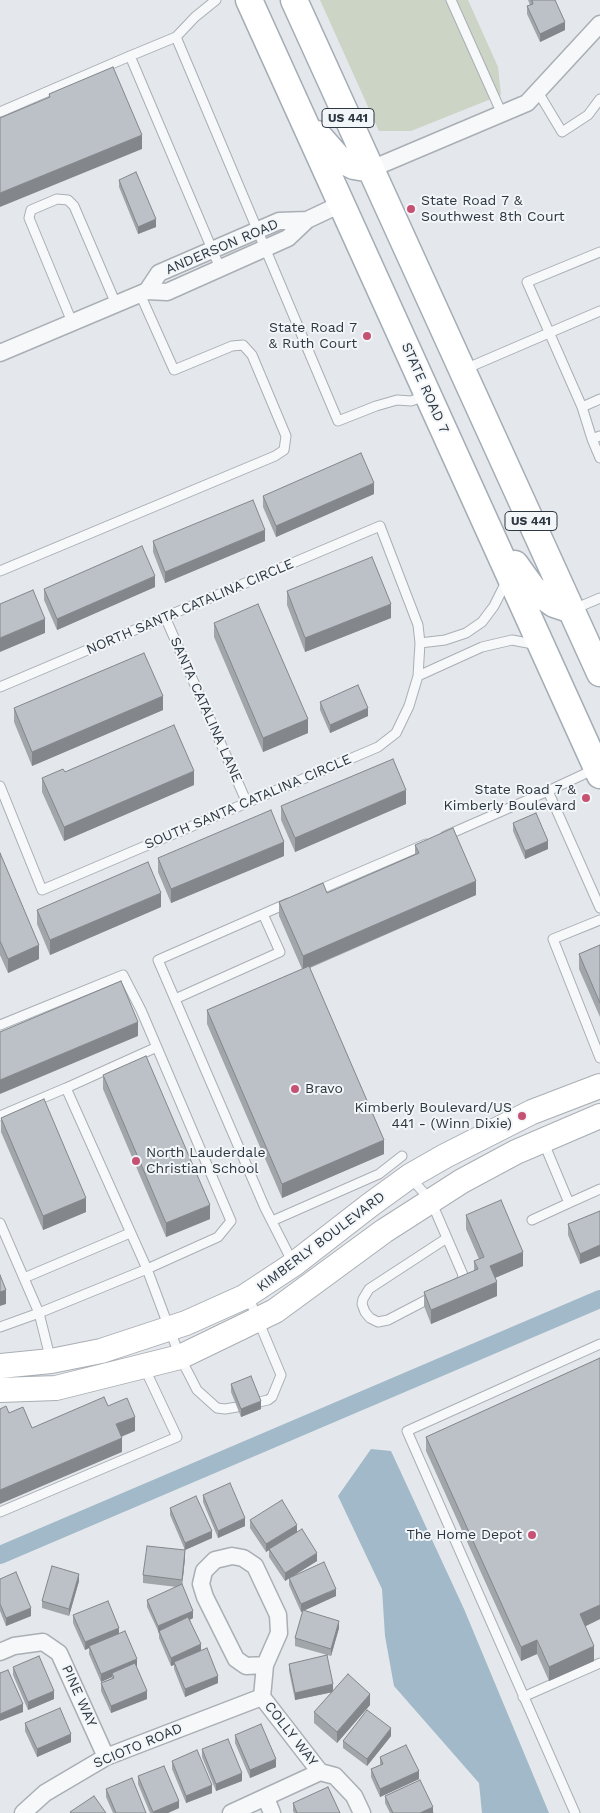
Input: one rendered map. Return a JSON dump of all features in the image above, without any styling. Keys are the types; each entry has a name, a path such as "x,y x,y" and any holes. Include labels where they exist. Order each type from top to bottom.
{"main road":[{"name":"STATE ROAD 7","path":"249,0 598,772"},
{"name":"US 441","path":"294,0 600,673"},
{"path":"300,114 338,158 354,166 371,169"},
{"path":"341,204 361,208 378,216 401,237"},
{"path":"487,525 533,589 554,604 572,610"}],"street":[{"path":"371,169 527,104 600,24"},
{"name":"ANDERSON ROAD","path":"2,348 72,322 143,292 167,292 288,238 307,220 341,204"},
{"name":"ANDERSON ROAD","path":"143,292 159,273 279,221 307,220"},
{"name":"KIMBERLY BOULEVARD","path":"0,1366 51,1361 101,1351 186,1323 248,1295 294,1264 370,1205 406,1166 445,1156 532,1112 600,1086"},
{"name":"KIMBERLY BOULEVARD","path":"0,1390 56,1388 180,1357 275,1311 384,1231 470,1176 516,1152 600,1116"},
{"name":"COLLY WAY","path":"265,1665 246,1666 236,1659 205,1596 201,1584 204,1571 215,1560 232,1556 243,1558 254,1566 278,1615 278,1633 265,1665 262,1697 320,1772 335,1776 354,1796 362,1813"},
{"name":"PINE WAY","path":"0,1652 14,1646 43,1642 59,1652 106,1757"},
{"name":"SCIOTO ROAD","path":"23,1813 45,1793 106,1757 262,1697"},
{"path":"231,1813 320,1772"},
{"path":"266,1798 272,1813"}],"lane":[{"path":"0,112 176,37 216,0"},
{"path":"451,0 502,114"},
{"path":"176,37 338,421 376,406 397,400 412,402 428,394"},
{"path":"130,56 220,268"},
{"path":"538,92 562,132 588,115 600,99"},
{"path":"72,322 29,218 31,210 56,199 68,200 74,206 116,304"},
{"path":"600,252 527,282 596,438 600,458"},
{"path":"0,571 275,456 284,450 286,436 252,355 243,345 232,346 174,370 143,292"},
{"path":"463,370 600,311"},
{"path":"582,407 600,399"},
{"name":"NORTH SANTA CATALINA CIRCLE","path":"0,687 380,526"},
{"name":"SOUTH SANTA CATALINA CIRCLE","path":"0,786 42,890 378,747 396,732 409,706 418,676 420,643 418,625 380,526"},
{"path":"420,643 452,638 466,633 482,622 494,606 509,575"},
{"path":"572,610 600,598"},
{"name":"SANTA CATALINA LANE","path":"165,617 247,803"},
{"path":"418,676 482,647 512,640 542,646"},
{"path":"294,1264 272,1221 158,960 436,839 598,772"},
{"path":"548,792 600,908"},
{"path":"175,1000 280,952 263,914"},
{"path":"600,920 553,939 600,1058"},
{"path":"0,1025 123,975 141,1010 231,1221 218,1237 147,1269 0,1327"},
{"path":"0,1116 157,1047"},
{"path":"66,1088 147,1269 180,1357 197,1390 217,1408 237,1407"},
{"path":"543,1141 569,1203"},
{"path":"272,1221 379,1174 406,1166 431,1201 447,1238 463,1275 461,1282 388,1320 378,1322 370,1318 362,1304 369,1289 447,1238"},
{"path":"532,1220 600,1190"},
{"path":"0,1223 39,1313 51,1361"},
{"path":"24,1278 130,1233"},
{"path":"248,1295 281,1374 272,1397 259,1402"},
{"path":"575,1813 406,1431 600,1344"},
{"path":"0,1512 177,1437 144,1367"},
{"path":"524,1697 600,1663"}],"green space":[{"path":"320,0 468,0 498,67 501,95 411,131 379,131"}],"water":[{"path":"371,1449 391,1451 464,1609 549,1813 482,1813 479,1783 394,1686 385,1636 382,1589 338,1496"}],"building":[{"path":"532,0 555,0 565,22 540,34 527,6 533,4"},
{"path":"113,67 142,135 0,193 0,118 50,97 49,94"},
{"path":"136,172 156,219 138,227 119,180"},
{"path":"361,453 374,483 276,526 263,496"},
{"path":"253,500 265,530 165,572 153,541"},
{"path":"142,546 155,576 57,619 44,589"},
{"path":"372,557 391,604 305,638 287,591"},
{"path":"33,590 45,619 0,638 0,604"},
{"path":"258,604 308,719 263,738 214,623"},
{"path":"144,653 163,696 32,752 14,708"},
{"path":"358,685 368,708 330,725 320,702"},
{"path":"174,725 194,771 64,827 42,778 63,769 65,772"},
{"path":"393,759 406,790 295,838 281,806"},
{"path":"271,810 284,842 171,889 158,858"},
{"path":"536,813 548,841 525,851 513,823"},
{"path":"453,828 476,881 303,956 279,902 323,883 327,893 419,853 415,845"},
{"path":"0,853 39,945 8,959 0,941"},
{"path":"148,862 161,893 50,940 37,910"},
{"path":"600,945 600,1003 579,954"},
{"name":"Bravo","path":"309,966 384,1140 282,1184 207,1010"},
{"path":"121,981 138,1022 0,1080 0,1032"},
{"path":"146,1056 210,1205 166,1223 103,1075"},
{"path":"44,1099 86,1198 43,1216 1,1118"},
{"path":"501,1200 523,1252 490,1266 497,1282 431,1310 424,1292 478,1269 474,1261 484,1257 466,1215"},
{"path":"600,1211 600,1245 580,1254 568,1224"},
{"path":"0,1275 6,1290 0,1292"},
{"name":"The Home Depot","path":"600,1358 600,1605 580,1614 594,1646 549,1667 537,1640 521,1647 426,1437"},
{"path":"251,1376 261,1401 241,1409 231,1384"},
{"path":"104,1397 108,1406 127,1398 135,1417 116,1424 122,1438 0,1490 0,1409 6,1406 9,1413 23,1407 32,1428"},
{"path":"230,1483 245,1518 218,1531 203,1495"},
{"path":"196,1496 212,1531 185,1543 170,1508"},
{"path":"282,1500 297,1525 266,1544 250,1520"},
{"path":"302,1529 317,1553 285,1573 269,1549"},
{"path":"147,1546 185,1550 182,1580 143,1575"},
{"path":"324,1562 336,1589 301,1604 289,1578"},
{"path":"52,1566 79,1574 69,1609 42,1601"},
{"path":"16,1572 31,1608 6,1618 0,1604 0,1579"},
{"path":"182,1584 193,1611 158,1626 147,1600"},
{"path":"108,1601 119,1628 85,1642 73,1615"},
{"path":"303,1610 339,1621 331,1649 295,1638"},
{"path":"188,1617 201,1644 171,1658 159,1631"},
{"path":"125,1631 137,1659 101,1674 89,1646"},
{"path":"207,1648 218,1676 185,1689 174,1662"},
{"path":"327,1655 333,1684 295,1693 289,1664"},
{"path":"39,1656 54,1691 28,1702 13,1667"},
{"path":"135,1663 147,1691 111,1706 101,1683 114,1678 112,1673"},
{"path":"8,1670 23,1704 0,1714 0,1673"},
{"path":"348,1674 370,1694 337,1732 314,1712"},
{"path":"60,1708 71,1734 37,1749 25,1723"},
{"path":"367,1710 391,1728 367,1759 343,1741"},
{"path":"261,1724 276,1759 250,1770 235,1735"},
{"path":"228,1739 242,1773 216,1784 202,1749"},
{"path":"406,1745 419,1771 380,1789 371,1769 383,1764 380,1757"},
{"path":"197,1750 212,1785 186,1796 172,1761"},
{"path":"164,1766 179,1801 153,1812 138,1776"},
{"path":"132,1778 146,1813 116,1813 106,1789"},
{"path":"420,1780 433,1807 420,1813 393,1813 385,1796"},
{"path":"328,1787 340,1813 297,1813 293,1803"},
{"path":"94,1796 106,1813 70,1812"}],"waterway":[{"path":"0,1555 600,1299"}],"place":[{"name":"State Road 7 & Southwest 8th Court","path":"411,209"},
{"name":"State Road 7 & Ruth Court","path":"367,336"},
{"name":"State Road 7 & Kimberly Boulevard","path":"586,798"},
{"name":"Bravo","path":"295,1089"},
{"name":"Kimberly Boulevard/US 441 - (Winn Dixie)","path":"522,1116"},
{"name":"North Lauderdale Christian School","path":"136,1161"},
{"name":"The Home Depot","path":"532,1535"}]}
